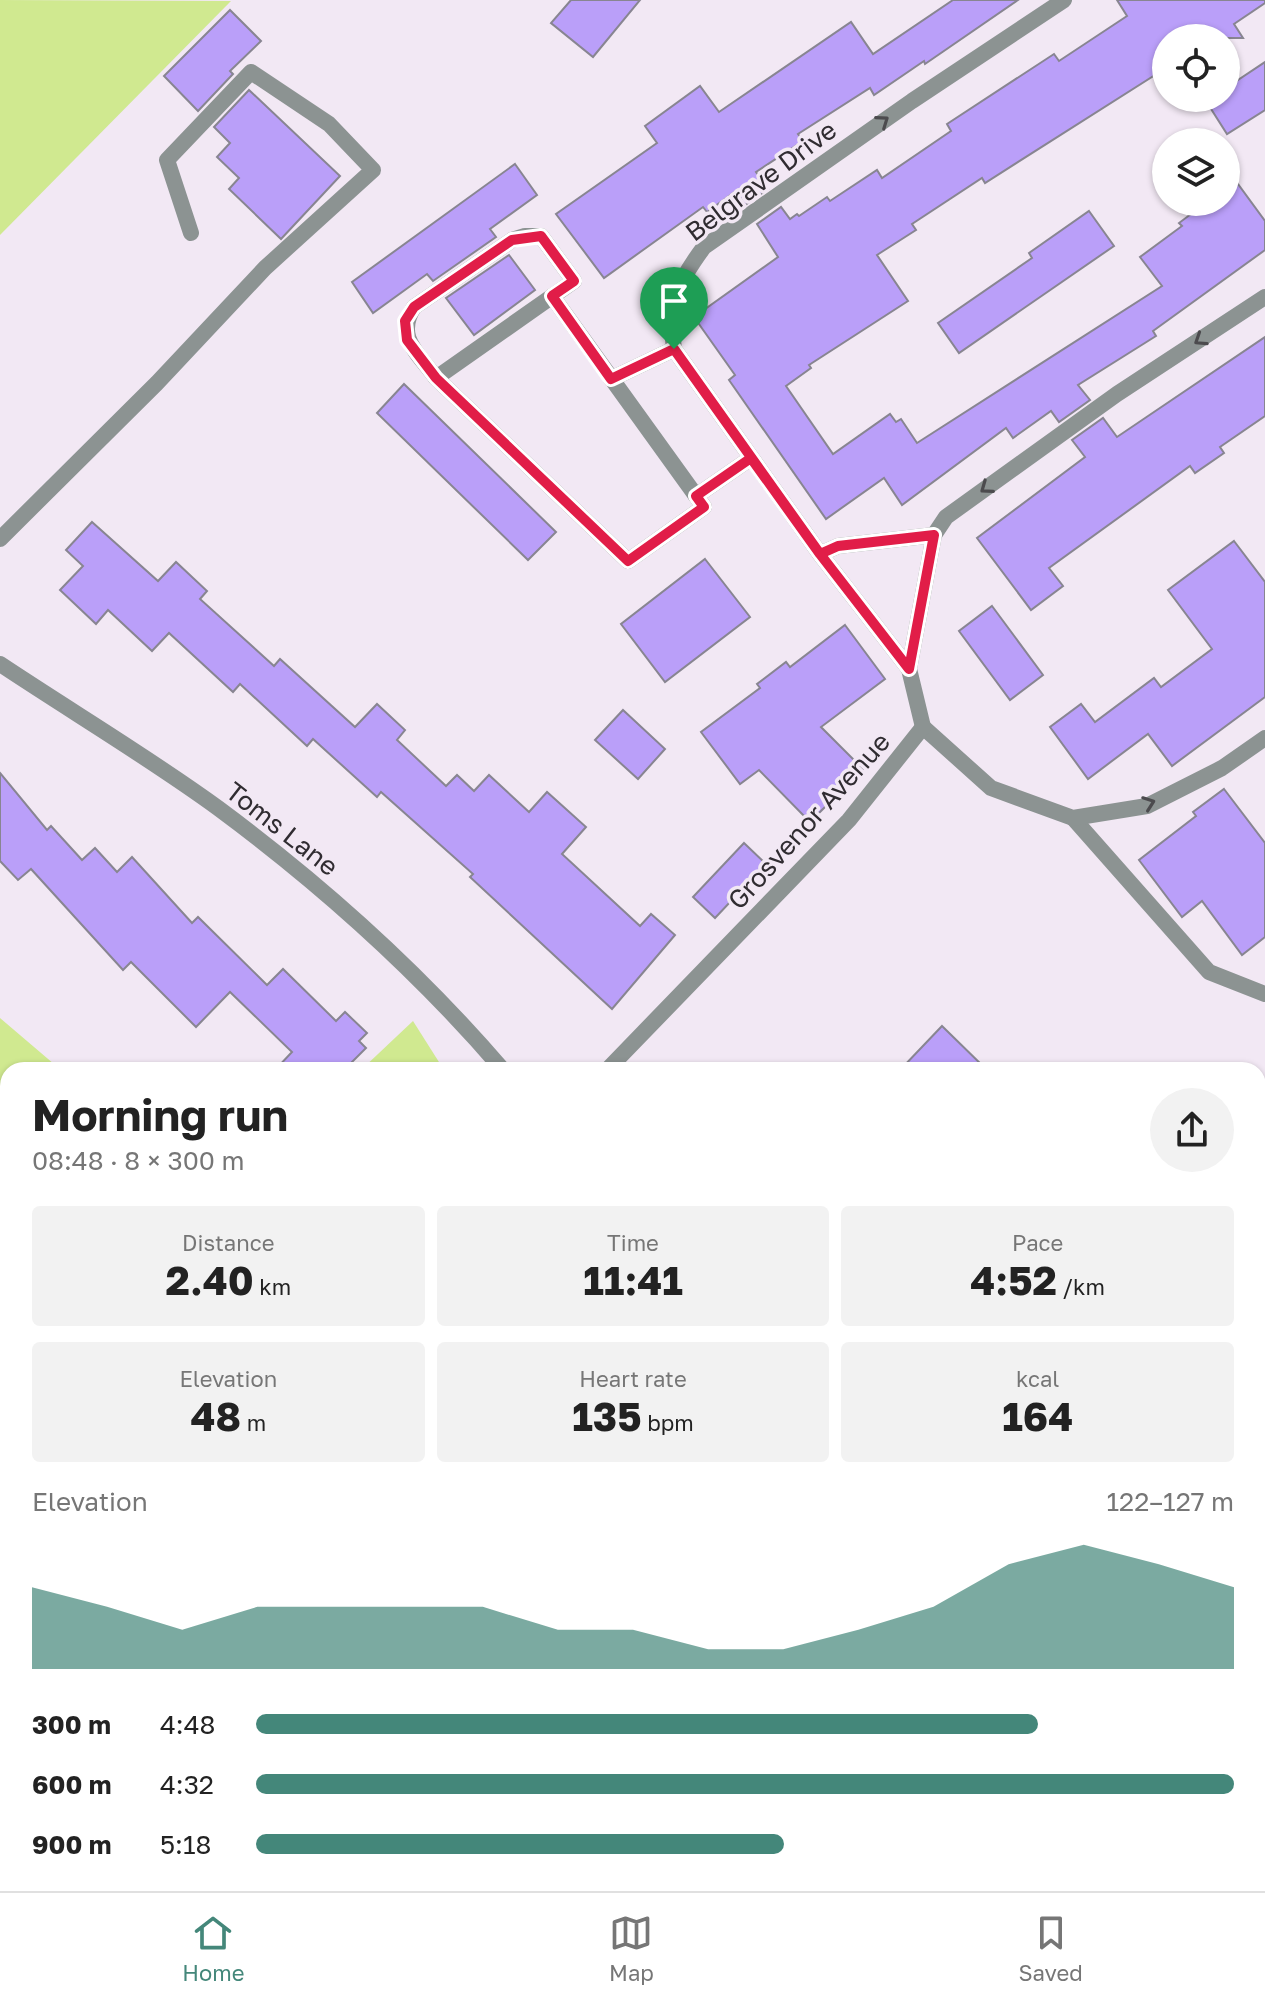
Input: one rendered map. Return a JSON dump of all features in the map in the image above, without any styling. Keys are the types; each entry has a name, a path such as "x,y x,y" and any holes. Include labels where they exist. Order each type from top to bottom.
{"street":[{"name":"Belgrave Drive","path":"674,349 671,327 674,298 684,275 704,247 912,101 1064,0"},
{"path":"0,539 157,383 265,268 373,170 329,124 251,72 167,160 191,233"},
{"path":"436,378 552,296 574,281 541,236 512,240 414,307 405,321 407,340 436,378 628,561 704,507 552,296"},
{"path":"820,554 838,546 934,535 946,517 1117,394 1265,297"},
{"path":"611,379 674,349 820,554 909,669"},
{"path":"696,496 751,458"},
{"name":"Grosvenor Avenue","path":"615,1062 849,820 923,727 909,669 934,535"},
{"name":"Toms Lane","path":"0,664 215,806 292,865 413,972 496,1062"},
{"path":"923,727 991,788 1073,818 1209,972 1265,994"},
{"path":"1073,818 1147,806 1222,768 1265,738"}],"green space":[{"path":"0,0 231,1 0,235"},
{"path":"0,1018 52,1062 0,1062"},
{"path":"413,1021 439,1062 369,1062"}],"building":[{"path":"571,0 640,0 593,57 551,23"},
{"path":"953,0 1018,0 925,64 924,61 874,95 870,88 798,134 803,141 756,172 768,189 745,205 736,191 707,212 703,207 604,278 556,214 657,143 645,126 700,86 719,112 851,22 873,54"},
{"path":"1117,0 1265,0 1234,24 1152,24 1152,77 985,183 982,178 912,224 916,230 877,255 908,301 809,365 811,368 786,386 833,454 890,414 896,422 901,419 917,443 1162,286 1140,257 1182,226 1179,223 1188,216 1240,216 1240,187 1265,221 1265,250 1153,331 1156,336 1078,385 1090,400 1059,422 1051,411 1013,438 1006,428 902,505 884,478 826,519 729,380 735,375 694,317 778,257 757,224 781,207 790,219 827,197 830,201 877,170 882,178 951,131 947,124 1054,54 1059,61 1127,16"},
{"path":"230,10 261,41 230,71 233,74 198,111 164,76"},
{"path":"1265,62 1265,110 1236,128 1223,128 1213,112 1240,112 1240,79"},
{"path":"249,90 340,176 281,239 229,189 239,178 217,157 230,143 214,127"},
{"path":"515,164 537,195 490,229 496,237 433,281 427,274 373,313 352,282"},
{"path":"1089,211 1114,246 959,353 938,323 1032,258 1029,253"},
{"path":"509,255 535,290 474,335 446,298"},
{"path":"1265,337 1265,416 1220,447 1224,453 1195,473 1190,466 1049,568 1063,586 1031,610 977,538 1085,457 1072,440 1103,418 1117,437"},
{"path":"404,384 556,532 528,560 377,413"},
{"path":"92,522 158,581 176,562 207,591 200,599 274,666 280,659 355,727 377,704 405,730 397,740 446,786 457,775 474,791 489,775 529,812 547,792 586,827 562,854 640,926 651,914 675,935 612,1009 470,877 473,874 381,792 377,797 313,739 307,746 240,684 233,692 169,633 152,651 108,610 96,624 60,590 83,566 66,550"},
{"path":"1234,541 1265,582 1265,697 1172,766 1148,734 1088,779 1050,727 1081,704 1095,722 1154,678 1161,687 1212,649 1168,590"},
{"path":"705,559 750,617 665,682 621,624"},
{"path":"992,606 1043,675 1010,700 959,631"},
{"path":"845,625 885,679 821,727 863,769 810,822 759,770 740,784 701,732 760,688 757,684 786,662 790,667"},
{"path":"623,710 665,749 638,779 595,740"},
{"path":"0,773 47,830 51,826 82,860 95,848 117,872 132,857 192,923 198,917 267,985 283,969 336,1021 345,1012 367,1033 359,1041 366,1048 352,1062 283,1062 292,1052 230,992 196,1027 131,962 123,970 31,869 18,880 0,861"},
{"path":"1224,789 1265,843 1265,937 1242,955 1202,901 1182,917 1139,860 1196,816 1193,812"},
{"path":"744,843 766,864 715,918 693,897"},
{"path":"942,1026 979,1062 908,1062"}],"route":[{"path":"674,349 611,379 552,296 574,281 541,236 512,240 414,307 405,321 407,340 436,378 628,561 704,507 696,496 751,458 820,554 909,669 934,535 838,546 820,554 674,349"}]}
